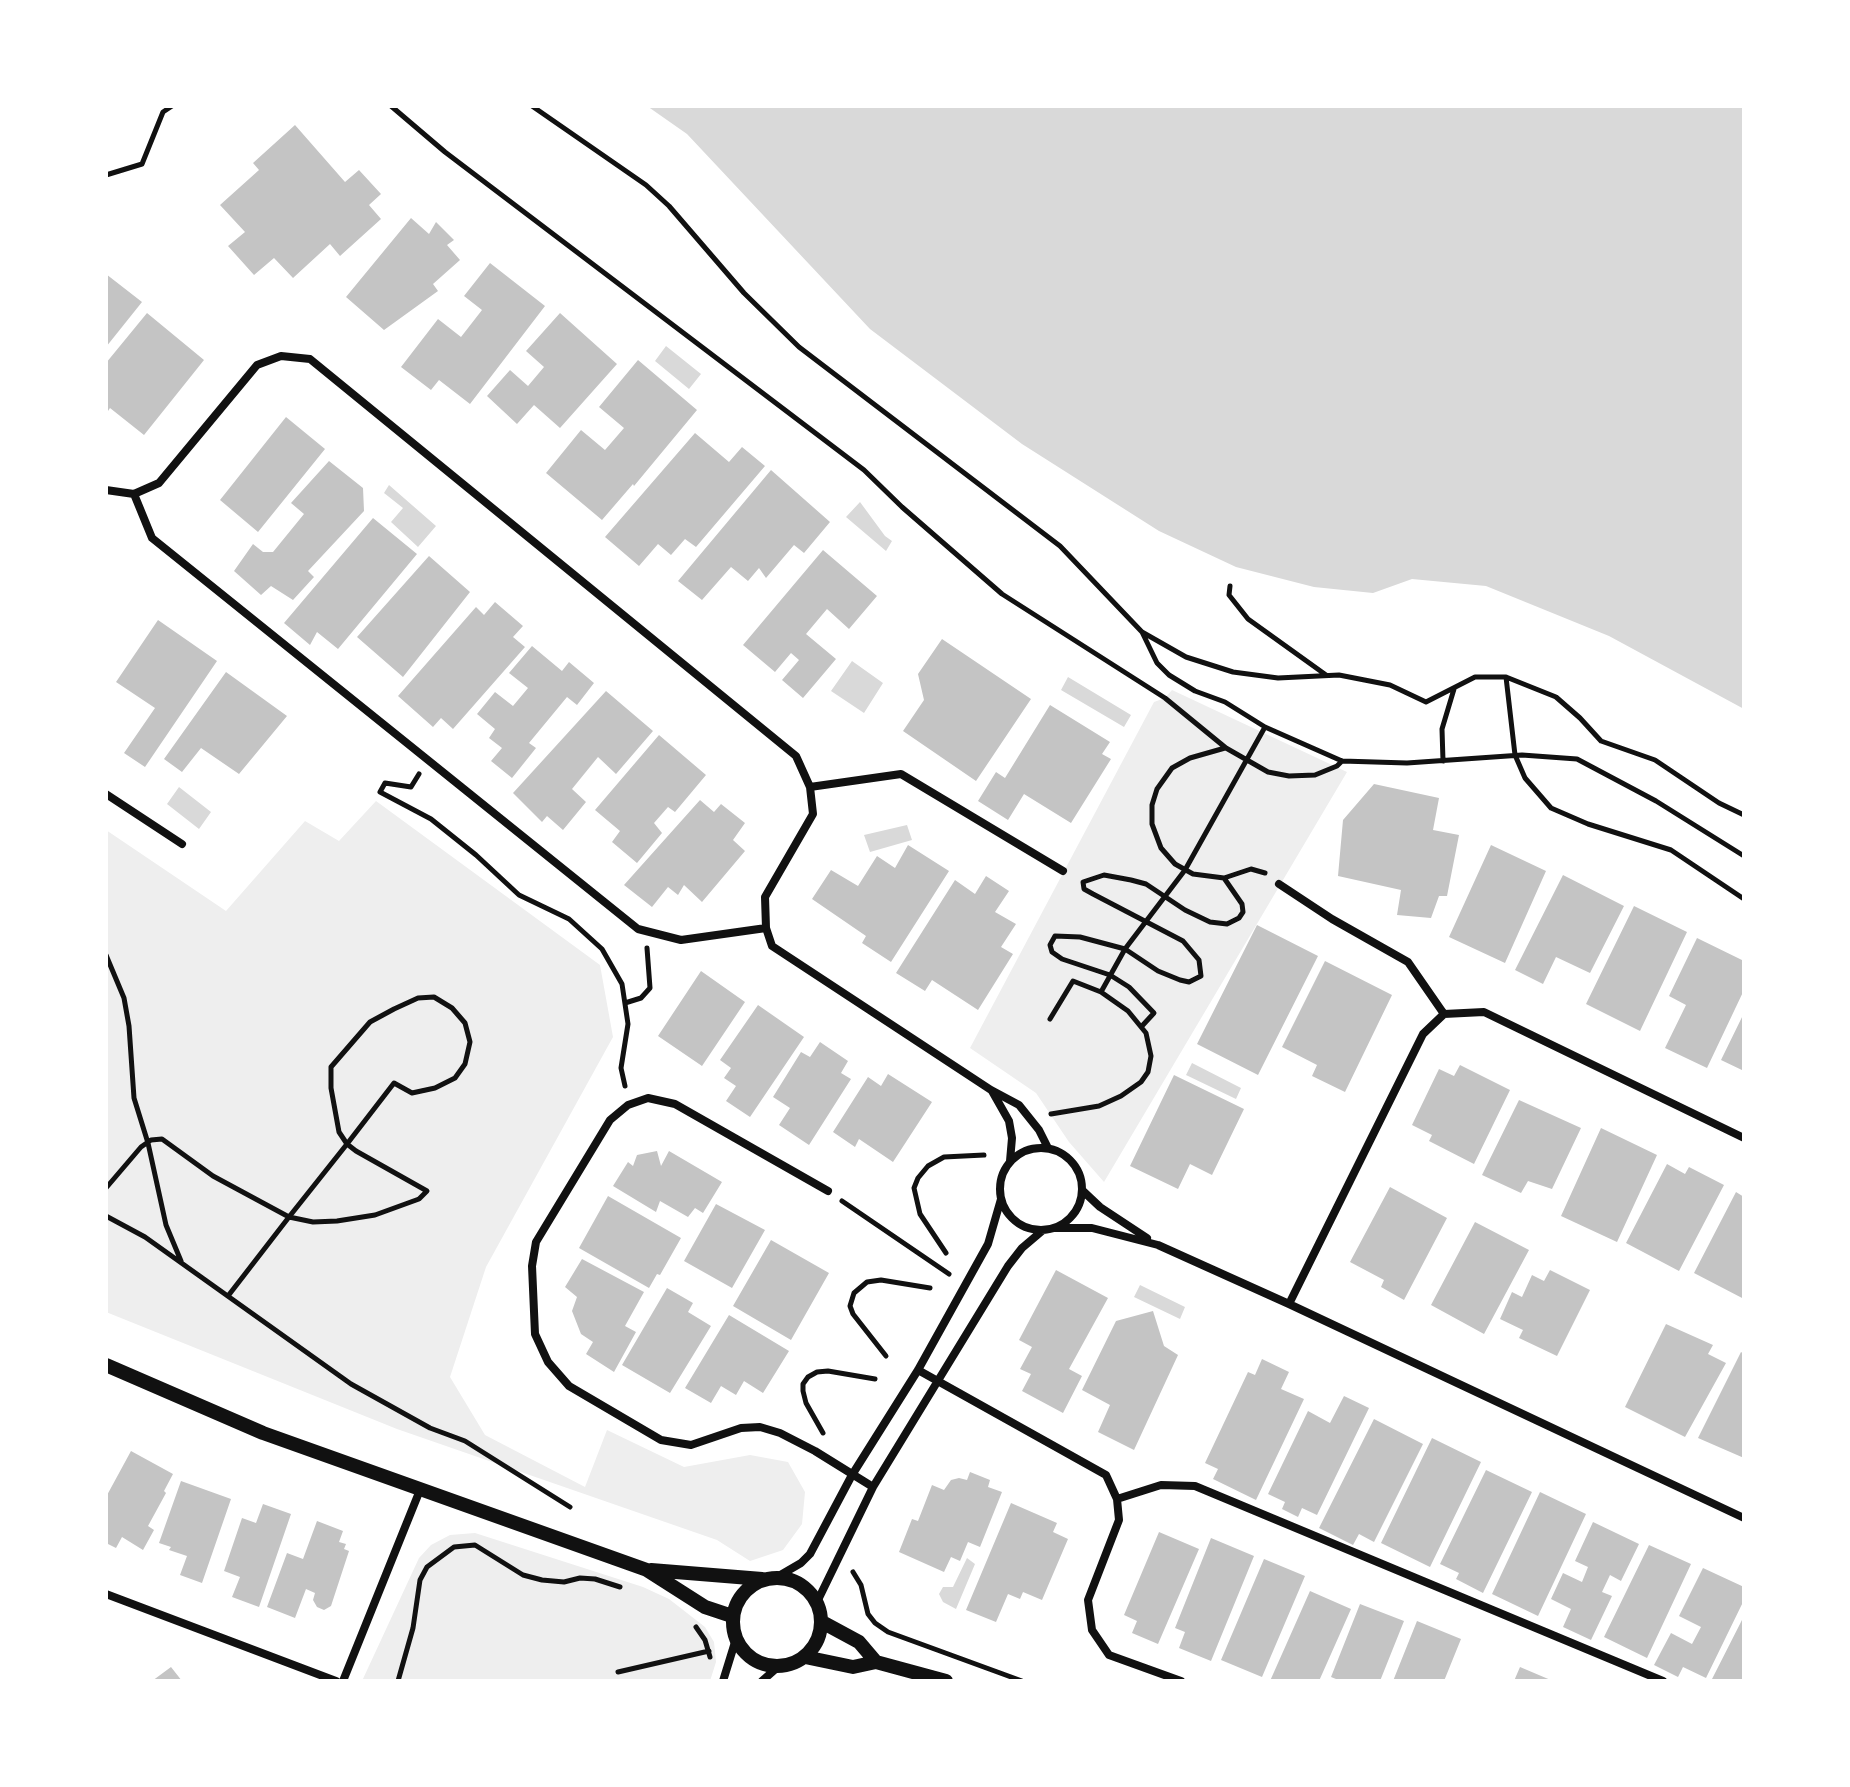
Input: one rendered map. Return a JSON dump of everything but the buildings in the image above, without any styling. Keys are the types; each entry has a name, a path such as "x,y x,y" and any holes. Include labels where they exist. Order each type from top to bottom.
{"street":[{"path":"106,490 134,494 159,483 257,365 281,356 310,359 796,756 810,787 813,814 765,897 766,928 772,946 991,1090 1019,1105 1039,1130 1048,1148"},
{"path":"134,494 152,538 638,929 681,940 766,928"},
{"path":"810,787 901,774 1063,871"},
{"path":"106,794 182,844"},
{"path":"1279,884 1332,919 1408,962 1444,1014"},
{"path":"1289,1304 1423,1034 1444,1014 1484,1012 1744,1138"},
{"path":"991,1090 1009,1121 1012,1138 1010,1161 999,1185 1009,1216 1020,1225 1042,1231 1092,1228 1158,1245"},
{"path":"828,1191 675,1104 648,1098 628,1105 610,1120 536,1242 532,1266 535,1334 548,1362 569,1386 661,1440 691,1445 741,1428 760,1427 792,1439 873,1487"},
{"path":"1010,1161 1034,1148 1048,1148 1071,1161 1081,1177 1083,1191 1080,1205 1072,1217 1056,1228"},
{"path":"1083,1191 1100,1207 1158,1245 1744,1518"},
{"path":"779,1666 766,1665 754,1659 743,1651 736,1639 732,1616 742,1594 801,1563 810,1554 852,1475 918,1370 988,1244 1001,1199"},
{"path":"817,1602 873,1487 1008,1266 1022,1248 1042,1231"},
{"path":"106,1365 263,1433 647,1570 705,1607 732,1616"},
{"path":"918,1370 1106,1475 1117,1499 1119,1520 1088,1600 1092,1630 1109,1655 1181,1681"},
{"path":"1117,1499 1161,1485 1195,1486 1663,1681"},
{"path":"343,1681 420,1490"},
{"path":"647,1570 770,1578 801,1584 817,1602 822,1622 820,1635 805,1657"},
{"path":"106,1594 336,1681"},
{"path":"822,1622 859,1642 876,1662"},
{"path":"723,1681 736,1639"},
{"path":"762,1681 779,1666 805,1657 853,1667 876,1662 946,1681"}],"path":[{"path":"106,175 142,164 163,112 172,106"},
{"path":"391,106 445,152 864,470 1002,594 1165,698 1226,748 1268,772 1289,776 1315,775 1342,761"},
{"path":"532,106 646,185 669,206 744,293 799,347 1060,546 1142,632 1186,657 1233,672 1278,678 1339,675 1390,685 1426,702 1475,677 1506,677 1556,697 1601,741 1655,760 1719,803 1744,815"},
{"path":"1230,586 1229,595 1248,619 1327,676"},
{"path":"1142,632 1157,663 1169,675 1195,691 1225,702 1265,727 1342,761 1407,763 1515,755 1577,759 1656,801 1744,856"},
{"path":"1506,677 1515,755 1525,778 1551,808 1588,824 1671,850 1744,899"},
{"path":"1443,761 1442,729 1454,688"},
{"path":"1101,992 1125,949 1185,870 1265,727"},
{"path":"1226,748 1203,753 1178,764 1161,780 1151,814 1157,842 1165,855 1185,870 1201,876 1224,878 1251,869 1265,873 1279,884"},
{"path":"411,787 385,783 380,792 431,819 519,895 569,919 602,949 622,984 628,1024 621,1068 628,1105"},
{"path":"1142,1026 1154,1013 1129,987 1110,975 1062,959 1052,952 1051,940 1059,936 1080,937 1125,949 1170,977 1189,982 1201,976 1202,969 1193,950 1183,941 1084,889 1083,882 1098,876 1146,884 1198,917 1227,924 1243,912 1237,895 1224,878"},
{"path":"106,955 124,998 134,1098 148,1143 163,1213 181,1262"},
{"path":"625,1003 641,998 650,988 650,970"},
{"path":"1046,1116 1057,1111 1110,1102 1141,1082 1148,1072 1151,1056 1142,1026 1128,1011 1101,992 1073,981 1050,1019"},
{"path":"106,1188 148,1143 162,1139 213,1176 289,1217 313,1222 337,1221 375,1215 419,1199 427,1191 347,1144 339,1132 331,1088 331,1067 370,1022 418,998 434,997 452,1008 465,1023 470,1042 465,1064 455,1078 435,1088 412,1093 394,1083 347,1144 289,1217 228,1296"},
{"path":"946,1253 920,1214 914,1188 928,1166 944,1157 984,1155"},
{"path":"828,1191 965,1285"},
{"path":"106,1216 145,1237 351,1384 430,1428 465,1441 570,1507"},
{"path":"886,1356 853,1314 850,1306 854,1293 867,1282 881,1280 930,1288"},
{"path":"823,1434 806,1403 803,1384 808,1377 828,1371 875,1379"},
{"path":"398,1681 413,1628 420,1580 427,1567 454,1547 475,1545 488,1550 506,1566 523,1575 542,1580 564,1582 580,1578 595,1579 633,1591"},
{"path":"853,1572 861,1585 868,1614 888,1632 1022,1681"},
{"path":"689,1621 705,1640 710,1663"},
{"path":"618,1672 709,1651"}],"shaded area":[{"path":"647,106 1744,106 1744,709 1609,636 1486,586 1412,579 1373,593 1314,587 1236,567 1159,531 1022,444 870,329 687,134"},
{"path":"666,346 701,374 689,389 655,361"},
{"path":"389,485 436,526 418,547 391,522 403,508 384,493"},
{"path":"860,502 892,541 886,551 846,517"},
{"path":"852,661 883,683 864,713 831,691"},
{"path":"1068,677 1131,715 1124,727 1061,690"},
{"path":"1172,690 1347,772 1104,1182 1069,1142 1036,1093 970,1048 1154,702 1165,698"},
{"path":"179,787 211,812 199,829 167,804"},
{"path":"376,801 600,965 613,1037 486,1267 450,1377 485,1435 585,1487 607,1430 684,1467 750,1455 788,1462 805,1492 802,1524 783,1550 750,1561 717,1540 397,1429 106,1312 106,830 226,911 305,821 339,841"},
{"path":"907,825 912,840 870,852 864,835"},
{"path":"1192,1063 1241,1088 1236,1099 1186,1075"},
{"path":"1140,1285 1185,1307 1180,1319 1134,1297"},
{"path":"475,1533 643,1587 669,1599 705,1627 714,1642 716,1662 710,1681 362,1681 419,1558 431,1545 450,1535"},
{"path":"967,1558 975,1564 956,1609 943,1602 939,1594 943,1587 953,1587"}]}
